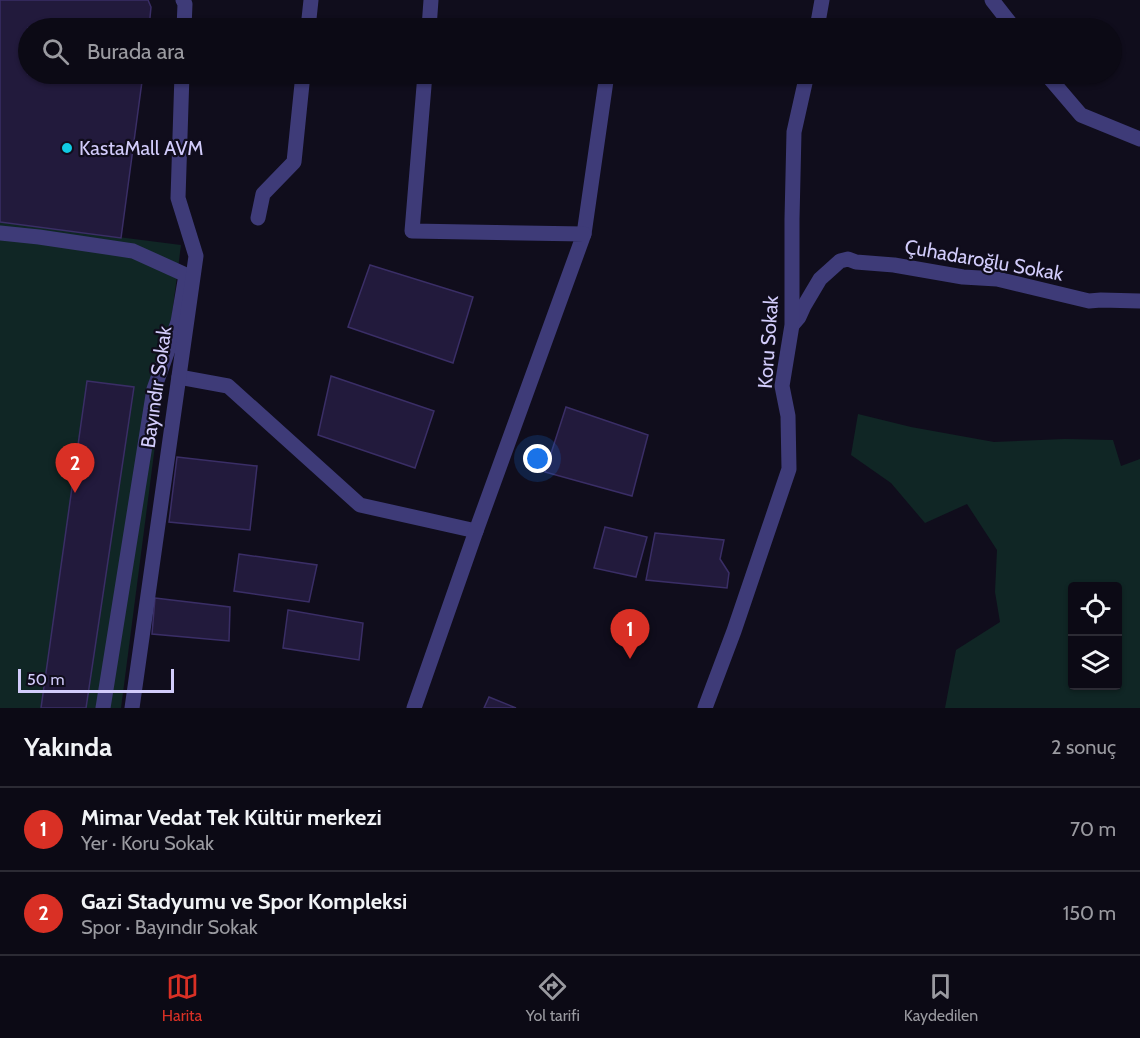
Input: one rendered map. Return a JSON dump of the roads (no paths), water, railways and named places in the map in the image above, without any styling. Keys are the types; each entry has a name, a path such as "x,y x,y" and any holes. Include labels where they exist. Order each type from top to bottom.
{"street":[{"path":"183,0 184,18"},
{"path":"309,18 311,0"},
{"path":"430,18 431,0"},
{"path":"819,18 822,0"},
{"path":"992,0 1006,18"},
{"name":"Bayındır Sokak","path":"132,708 196,256 178,198 182,84"},
{"path":"258,218 263,194 294,162 302,84"},
{"path":"424,84 412,231 584,234"},
{"path":"414,708 584,234 606,84"},
{"name":"Koru Sokak","path":"705,708 734,631 789,469 789,416 782,386 792,325 794,132 805,84"},
{"path":"1055,84 1081,115 1140,139"},
{"path":"0,233 133,252 186,275 178,322 154,389 103,708"},
{"name":"Çuhadaroğlu Sokak","path":"792,325 799,317 820,279 840,261 848,259 963,277 997,279 1089,301 1140,301"},
{"path":"179,377 228,386 360,505 476,531"}],"place":[{"name":"KastaMall AVM","path":"67,148"},
{"name":"Gazi Stadyumu ve Spor Kompleksi","path":"75,493"},
{"name":"Mimar Vedat Tek Kültür merkezi","path":"630,659"}]}
